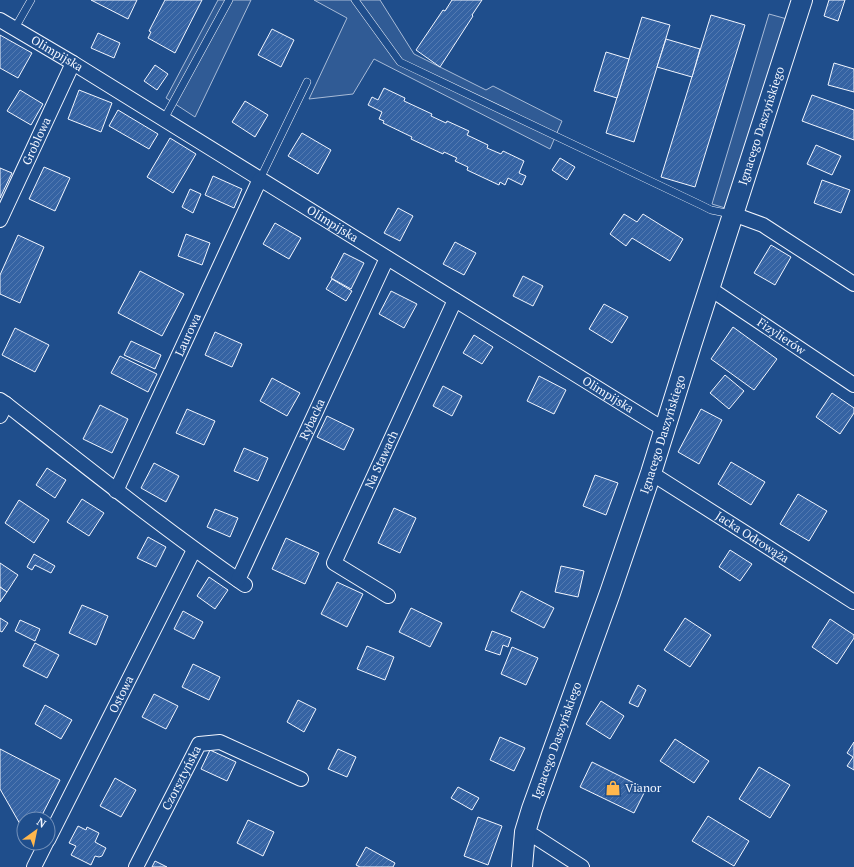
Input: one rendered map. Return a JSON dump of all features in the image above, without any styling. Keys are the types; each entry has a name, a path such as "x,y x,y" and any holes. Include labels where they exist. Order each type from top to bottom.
{"street":[{"name":"Ignacego Daszyńskiego","path":"522,867 525,832 532,809 651,474 802,0"},
{"name":"Olimpijska","path":"0,20 164,119 665,430"},
{"name":"Groblowa","path":"0,220 73,63"},
{"name":"Laurowa","path":"116,491 260,179"},
{"path":"733,214 763,225 854,284"},
{"name":"Rybacka","path":"194,550 241,582 387,258"},
{"name":"Fizylierów","path":"709,288 854,385"},
{"name":"Na Stawach","path":"388,596 334,563 455,300"},
{"path":"2,407 194,550"},
{"name":"Jacka Odrowąża","path":"651,474 854,602"},
{"name":"Ostowa","path":"56,824 194,550"},
{"name":"Czorsztyńska","path":"136,867 199,744 220,742 300,779"},
{"path":"525,832 534,836 582,867"},
{"path":"34,867 42,851"}],"lane":[{"path":"15,28 31,0"},
{"path":"164,119 228,0"},
{"path":"355,0 400,62 711,210 733,214"},
{"path":"260,179 307,82"}],"shaded area":[{"path":"218,0 251,0 195,117 166,98"},
{"path":"314,0 380,0 414,54 486,90 493,86 562,121 550,149 374,59 353,94 309,99 347,18"},
{"path":"769,14 787,19 725,208 712,204"}],"building":[{"path":"91,0 137,0 128,19"},
{"path":"165,0 202,0 175,53 148,38 151,32 149,31"},
{"path":"452,0 482,0 440,67 416,50 443,10 445,11"},
{"path":"829,0 845,0 838,21 824,16"},
{"path":"711,15 745,25 695,187 661,177"},
{"path":"642,17 670,25 634,142 606,133"},
{"path":"272,29 294,40 281,67 258,55"},
{"path":"98,33 120,43 114,58 91,48"},
{"path":"0,35 32,53 18,78 0,68"},
{"path":"666,39 700,49 692,77 657,67"},
{"path":"606,52 629,59 617,98 594,91"},
{"path":"834,63 854,69 854,92 828,85"},
{"path":"155,65 168,74 157,90 144,81"},
{"path":"384,88 405,98 404,101 432,114 431,116 446,123 447,121 469,131 467,135 488,145 487,148 501,154 503,151 524,161 519,173 526,176 522,185 508,178 505,185 500,182 499,185 467,170 468,167 455,161 457,158 444,152 443,154 411,139 412,137 383,123 384,121 379,119 382,112 368,105 372,97 378,100"},
{"path":"20,90 43,104 31,125 7,111"},
{"path":"79,90 112,103 101,132 68,119"},
{"path":"812,95 854,110 854,140 802,121"},
{"path":"245,101 268,115 255,137 232,122"},
{"path":"118,110 158,134 149,149 109,126"},
{"path":"302,133 331,150 318,174 288,156"},
{"path":"170,138 196,154 173,193 147,177"},
{"path":"816,145 841,156 832,175 807,164"},
{"path":"560,158 575,167 567,180 552,170"},
{"path":"44,167 70,178 55,211 29,199"},
{"path":"0,168 12,173 0,198"},
{"path":"213,176 242,189 234,208 205,195"},
{"path":"822,180 850,190 841,213 814,203"},
{"path":"190,189 201,194 193,213 182,207"},
{"path":"398,208 413,216 400,241 384,233"},
{"path":"624,214 637,222 643,214 683,239 670,261 632,238 626,246 610,234"},
{"path":"275,223 301,238 289,259 263,244"},
{"path":"186,234 210,243 202,265 178,256"},
{"path":"18,235 44,247 20,303 0,294 0,275"},
{"path":"455,242 476,253 464,275 443,264"},
{"path":"771,245 791,257 775,285 754,273"},
{"path":"344,253 364,263 351,289 331,278"},
{"path":"140,271 184,294 162,336 118,313"},
{"path":"523,276 543,286 533,306 513,296"},
{"path":"332,279 352,291 346,301 326,289"},
{"path":"391,291 417,304 404,328 379,314"},
{"path":"604,304 628,317 612,343 589,329"},
{"path":"733,327 777,359 754,390 711,359"},
{"path":"15,328 49,345 35,372 2,355"},
{"path":"215,332 242,344 232,367 205,355"},
{"path":"474,335 493,347 482,364 463,353"},
{"path":"131,341 161,355 155,369 124,355"},
{"path":"120,356 157,374 148,392 111,373"},
{"path":"725,375 744,391 729,409 710,393"},
{"path":"539,376 566,390 554,414 527,401"},
{"path":"272,378 300,393 287,416 260,401"},
{"path":"443,386 462,396 452,416 433,406"},
{"path":"832,393 854,408 854,413 840,434 816,417"},
{"path":"100,405 128,419 112,453 83,439"},
{"path":"187,409 215,421 204,445 176,433"},
{"path":"701,409 722,420 699,464 678,452"},
{"path":"327,416 354,429 344,450 317,437"},
{"path":"244,448 268,458 258,481 234,471"},
{"path":"731,462 765,482 751,505 718,484"},
{"path":"154,463 179,476 166,502 141,488"},
{"path":"47,468 66,480 55,498 36,485"},
{"path":"595,475 618,483 606,515 583,506"},
{"path":"798,494 827,511 809,541 780,524"},
{"path":"82,499 104,513 89,536 67,522"},
{"path":"19,500 49,520 34,543 5,523"},
{"path":"394,508 416,518 400,553 378,543"},
{"path":"215,509 238,518 230,537 207,527"},
{"path":"148,537 166,547 156,567 137,558"},
{"path":"286,538 319,553 305,584 272,569"},
{"path":"730,550 752,564 740,581 719,567"},
{"path":"34,554 55,566 51,573 35,565 32,570 27,567"},
{"path":"0,563 18,575 7,592 0,587"},
{"path":"561,566 584,571 578,597 555,592"},
{"path":"209,577 228,590 215,609 197,596"},
{"path":"337,582 363,594 347,627 321,614"},
{"path":"0,587 7,592 0,602"},
{"path":"521,591 554,608 544,628 511,611"},
{"path":"82,605 108,616 96,645 69,633"},
{"path":"411,608 442,623 430,647 399,632"},
{"path":"183,611 203,622 194,639 174,629"},
{"path":"0,618 8,623 2,632 0,631"},
{"path":"685,618 711,635 690,667 664,650"},
{"path":"830,619 854,635 854,638 837,664 812,647"},
{"path":"20,620 40,629 35,641 15,631"},
{"path":"492,631 511,638 508,647 503,645 500,655 485,650"},
{"path":"35,643 59,655 47,678 23,666"},
{"path":"367,646 394,657 385,680 357,669"},
{"path":"512,647 538,658 526,685 501,674"},
{"path":"193,664 220,677 209,700 182,687"},
{"path":"638,685 646,690 638,707 629,703"},
{"path":"154,694 178,706 166,729 142,717"},
{"path":"298,700 316,709 304,732 287,722"},
{"path":"601,701 624,716 610,739 586,724"},
{"path":"45,705 72,720 61,739 35,724"},
{"path":"500,737 525,748 514,771 490,760"},
{"path":"675,739 709,761 694,783 660,761"},
{"path":"854,742 854,770 847,766 853,757 847,753"},
{"path":"0,749 60,780 44,811 16,811 16,817 0,789"},
{"path":"338,749 356,757 347,777 328,769"},
{"path":"210,750 236,762 227,781 201,769"},
{"name":"Vianor","path":"592,762 646,789 634,813 580,787"},
{"path":"759,767 790,785 770,818 739,799"},
{"path":"115,778 136,790 121,817 100,806"},
{"path":"458,787 479,798 472,810 451,798"},
{"path":"708,816 749,841 734,866 692,841"},
{"path":"478,817 502,826 488,865 464,856"},
{"path":"248,820 274,832 263,856 237,843"},
{"path":"78,826 86,830 87,827 99,833 95,842 106,848 102,856 95,856 91,865 71,855 76,846 69,843"},
{"path":"366,847 395,863 393,867 360,867 356,865"},
{"path":"155,861 167,867 152,867"}],"place":[{"name":"Vianor","path":"613,788"}]}
